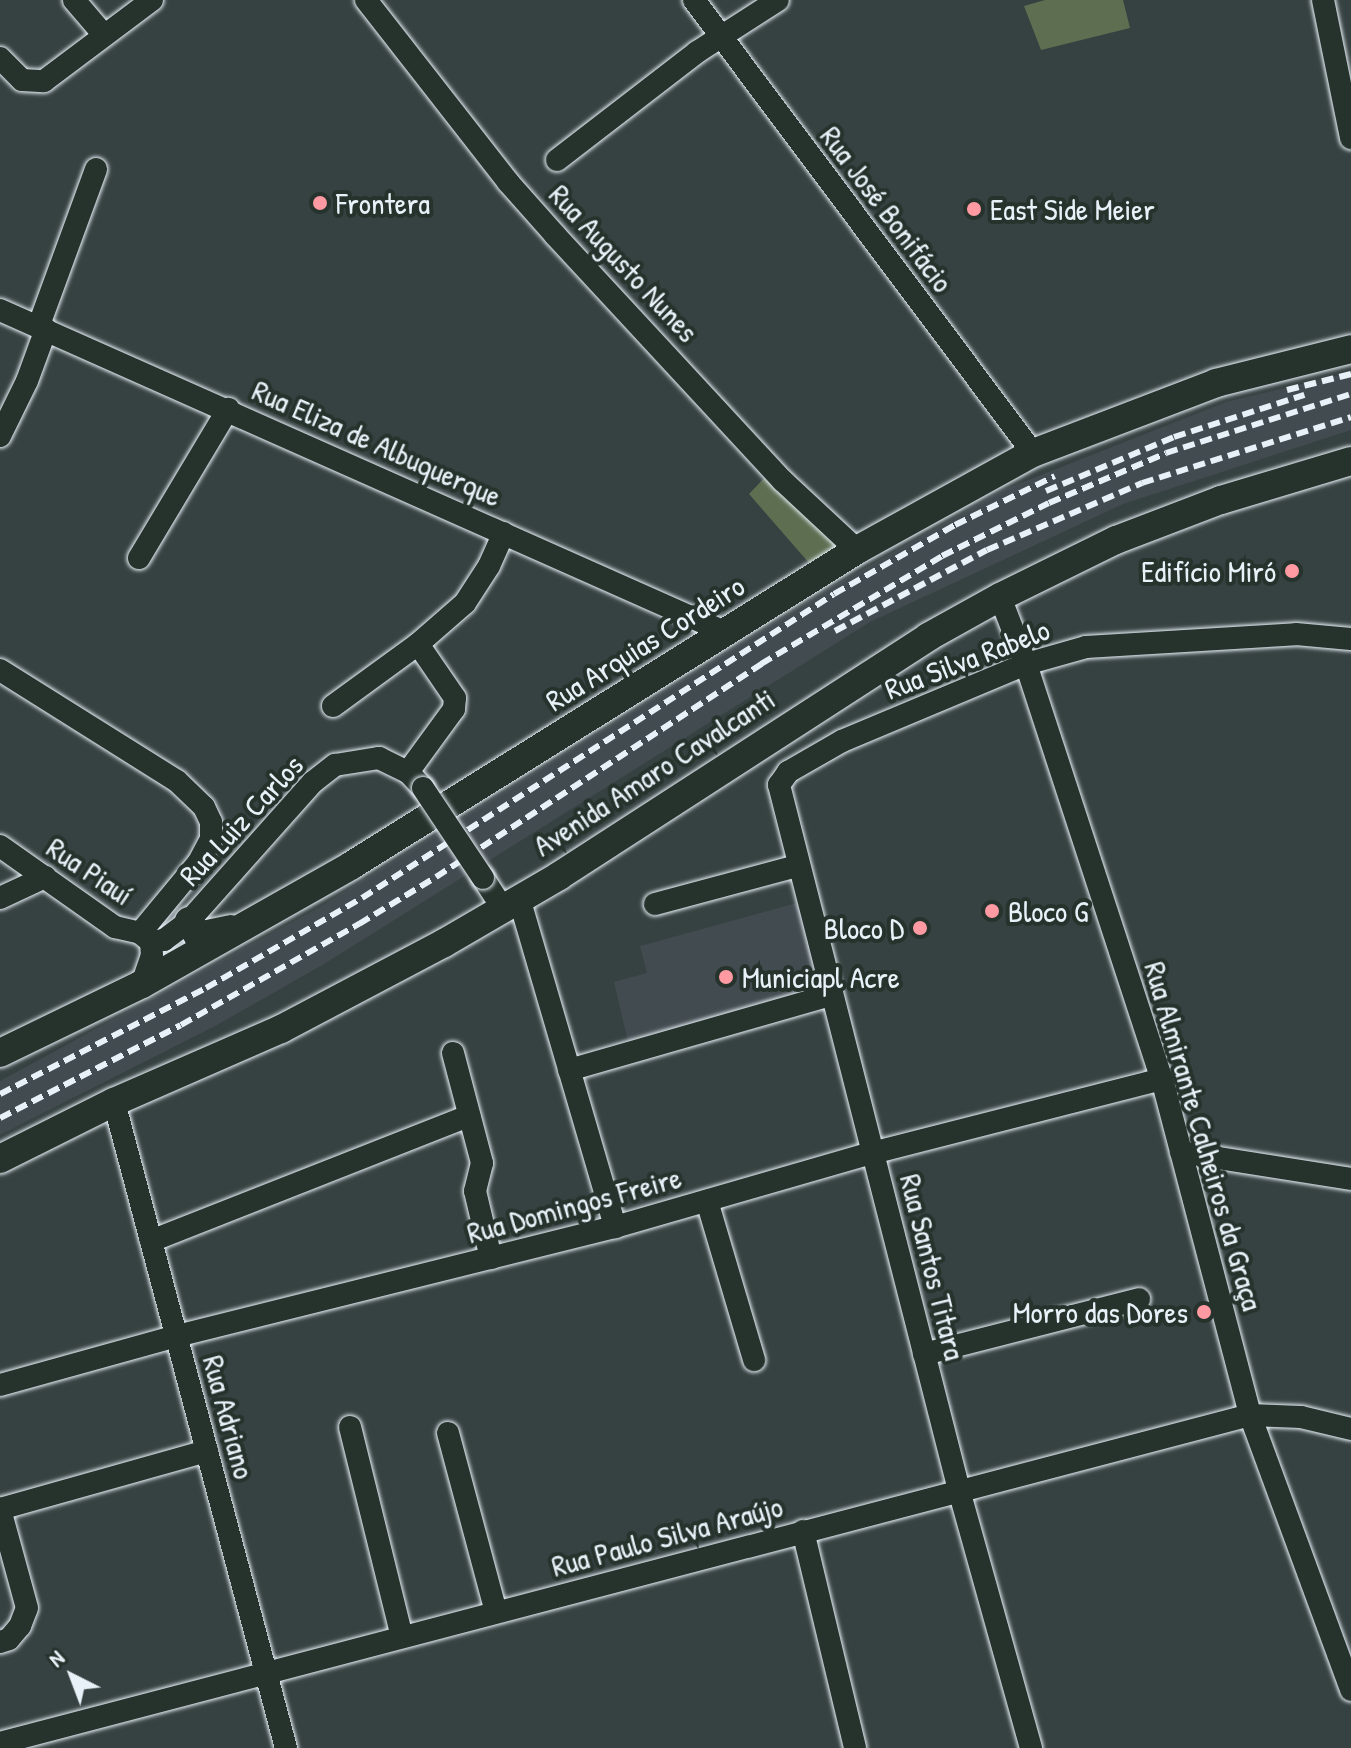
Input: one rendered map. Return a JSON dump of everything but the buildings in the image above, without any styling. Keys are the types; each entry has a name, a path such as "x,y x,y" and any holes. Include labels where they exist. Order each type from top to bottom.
{"main road":[{"name":"Rua Arquias Cordeiro","path":"0,1053 142,984 262,917 408,832 857,550 1033,453 1216,383 1351,349"},
{"name":"Avenida Amaro Cavalcanti","path":"0,1159 114,1102 310,1015 444,943 675,802 928,637 1000,597 1116,540 1208,505 1351,461"},
{"path":"189,921 198,936 207,936 262,917"}],"street":[{"path":"74,0 103,34"},
{"path":"0,58 22,80 44,81 152,0"},
{"name":"Rua Augusto Nunes","path":"366,0 508,182 555,235 783,481 857,550"},
{"name":"Rua José Bonifácio","path":"694,0 1033,453"},
{"path":"557,160 721,36 778,0"},
{"path":"1323,0 1351,138"},
{"path":"0,436 27,381 96,169"},
{"name":"Rua Eliza de Albuquerque","path":"0,310 727,633"},
{"path":"139,558 228,409"},
{"path":"333,706 418,644 465,603 489,566 504,533"},
{"name":"Rua Almirante Calheiros da Graça","path":"1000,597 1026,664 1162,1079 1250,1415 1351,1690"},
{"name":"Rua Silva Rabelo","path":"780,799 779,785 788,772 806,760 1026,664 1086,647 1296,634 1351,639"},
{"path":"418,644 455,698 454,709 416,780 483,878 510,902 569,1070 615,1227"},
{"path":"0,670 177,781 204,807 211,822 211,839 198,863 146,937"},
{"name":"Rua Luiz Carlos","path":"146,937 164,940 189,921 323,773 349,760 379,758 416,780"},
{"name":"Rua Santos Titara","path":"780,799 959,1490 1031,1748"},
{"name":"Rua Piauí","path":"0,846 115,927 146,937 152,955 142,984"},
{"path":"655,904 797,866"},
{"path":"0,898 45,877"},
{"path":"569,1070 831,995"},
{"path":"453,1053 482,1163 475,1191 491,1258"},
{"name":"Rua Domingos Freire","path":"0,1385 177,1336 615,1227 872,1153 1162,1079"},
{"name":"Rua Adriano","path":"114,1102 286,1748"},
{"path":"151,1241 469,1116"},
{"path":"1181,1152 1351,1179"},
{"path":"707,1201 754,1360"},
{"path":"924,1354 1139,1299"},
{"name":"Rua Paulo Silva Araújo","path":"0,1743 1250,1415 1301,1417 1351,1429"},
{"path":"350,1427 402,1637"},
{"path":"448,1433 496,1612"},
{"path":"0,1642 9,1639 20,1626 27,1608 0,1509 207,1451"},
{"path":"803,1531 855,1748"}],"shaded area":[{"path":"1351,372 1351,430 1123,504 870,622 324,964 217,1025 0,1135 0,1081 320,907 821,593 1005,489 1226,402"},
{"name":"Municiapl Acre","path":"804,901 825,991 629,1046 614,982 647,973 640,946"}],"green space":[{"path":"1045,0 1123,0 1130,28 1041,50 1024,6"},
{"path":"770,472 847,550 816,571 749,494"}],"railway":[{"path":"1287,390 1351,374"},
{"path":"0,1118 181,1025 359,924 761,664 942,556 1049,503 1166,453 1351,394"},
{"path":"1046,491 1174,437 1304,395"},
{"path":"835,631 987,550 1142,483 1351,417"},
{"path":"0,1094 206,988 362,898 834,594 955,525 1055,476"}],"place":[{"name":"Frontera","path":"320,203"},
{"name":"East Side Meier","path":"974,209"},
{"name":"Edifício Miró","path":"1292,571"},
{"name":"Bloco G","path":"992,911"},
{"name":"Bloco D","path":"920,928"},
{"name":"Municiapl Acre","path":"726,977"},
{"name":"Morro das Dores","path":"1204,1312"}]}
